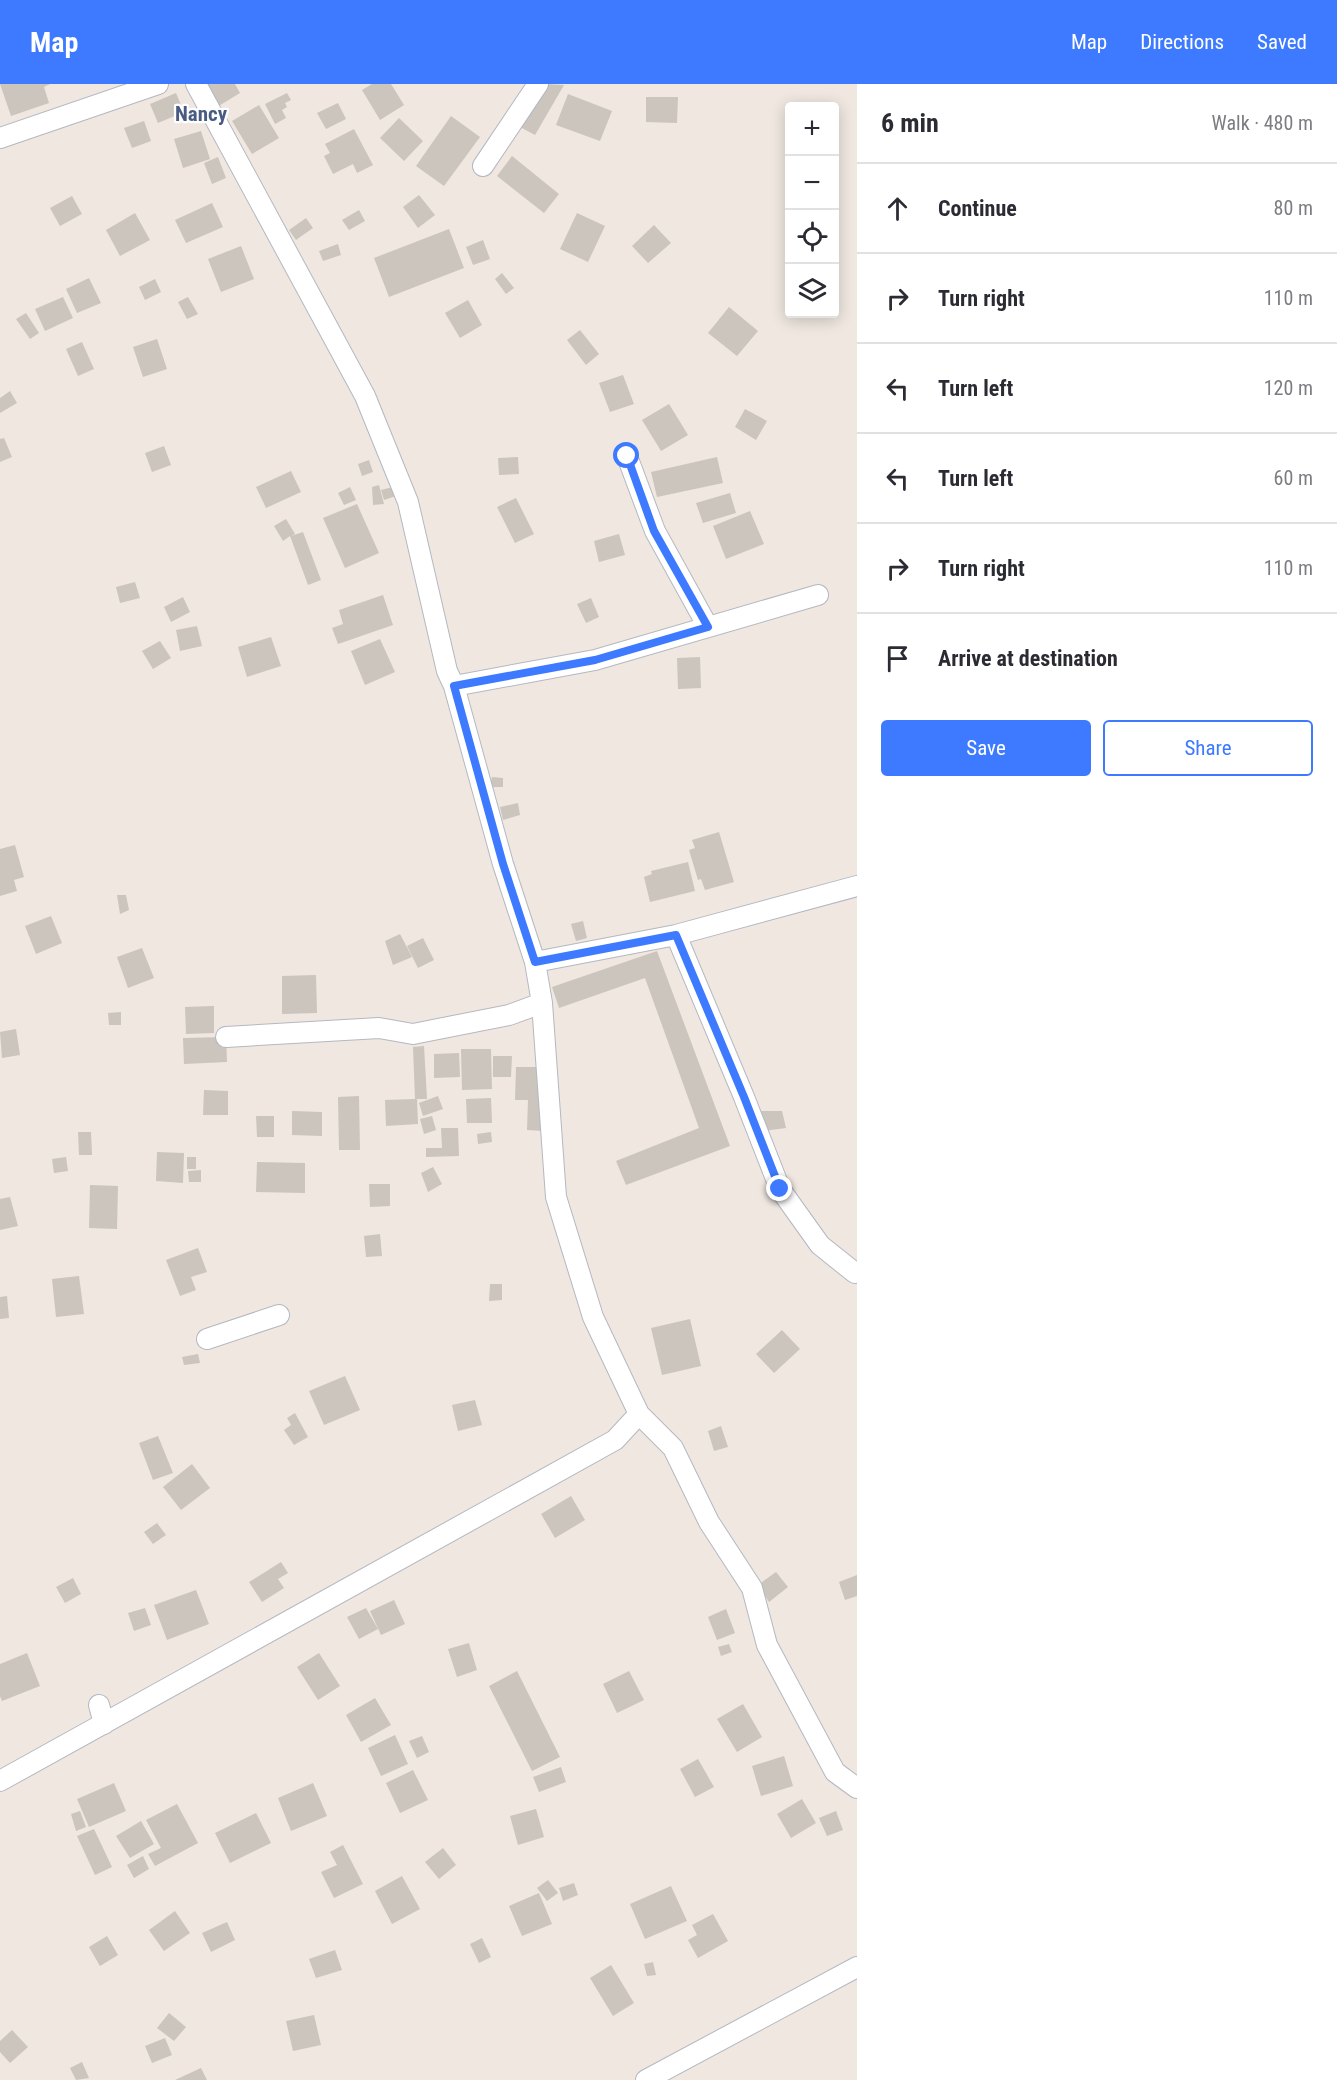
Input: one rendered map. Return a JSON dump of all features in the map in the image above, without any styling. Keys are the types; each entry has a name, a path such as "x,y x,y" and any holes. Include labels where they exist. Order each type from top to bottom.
{"street":[{"path":"0,138 158,84"},
{"path":"196,84 365,396 408,502 447,671 454,686 503,864 535,962 542,1002 556,1197 593,1317 639,1414 673,1449 709,1522 752,1588 767,1645 836,1772 857,1788"},
{"path":"483,166 538,84"},
{"path":"627,456 654,531 708,627"},
{"path":"454,686 595,660 818,595"},
{"path":"535,962 676,935 857,886"},
{"path":"676,935 780,1189 820,1245 855,1273"},
{"path":"226,1037 379,1028 413,1034 509,1015 542,1002"},
{"path":"207,1339 279,1315"},
{"path":"0,1781 101,1714 615,1440 639,1414"},
{"path":"646,2080 857,1967"}],"building":[{"path":"0,84 50,84 44,87 49,103 11,116"},
{"path":"203,84 235,84 240,93 217,107"},
{"path":"372,84 391,84 404,105 380,120 362,90"},
{"path":"544,84 564,85 535,135 520,127"},
{"path":"176,93 184,112 158,123 150,104"},
{"path":"287,93 291,100 285,103 287,107 282,110 286,118 275,124 265,104"},
{"path":"568,94 612,111 600,141 556,125"},
{"path":"646,97 678,97 677,123 646,122"},
{"path":"338,103 346,119 326,129 317,113"},
{"path":"259,105 279,138 252,154 232,121"},
{"path":"451,116 480,137 444,186 416,166"},
{"path":"399,118 423,141 404,161 380,138"},
{"path":"144,121 151,141 132,148 124,128"},
{"path":"354,129 373,165 357,173 353,164 333,174 324,156 330,153 325,144"},
{"path":"201,131 210,159 183,168 174,139"},
{"path":"512,156 559,194 544,213 497,176"},
{"path":"218,157 226,178 212,184 204,163"},
{"path":"419,195 435,215 418,228 403,207"},
{"path":"72,196 82,214 60,226 50,208"},
{"path":"212,203 223,227 186,243 175,220"},
{"path":"359,210 365,221 349,230 342,220"},
{"path":"135,213 150,240 120,256 106,230"},
{"path":"577,213 605,226 588,262 560,249"},
{"path":"306,218 313,228 296,240 289,230"},
{"path":"654,225 671,243 648,263 632,246"},
{"path":"449,229 464,268 389,297 374,258"},
{"path":"483,240 490,259 473,265 466,247"},
{"path":"338,244 341,255 323,261 319,251"},
{"path":"241,246 254,279 221,292 208,259"},
{"path":"502,273 514,288 506,294 495,279"},
{"path":"89,278 101,303 77,313 66,289"},
{"path":"155,279 161,292 145,300 139,287"},
{"path":"63,297 73,318 45,331 35,309"},
{"path":"188,297 198,314 187,319 178,302"},
{"path":"468,300 482,325 460,338 445,313"},
{"path":"729,307 758,331 737,356 708,333"},
{"path":"26,313 39,333 30,339 16,319"},
{"path":"580,330 599,354 586,365 567,340"},
{"path":"157,339 167,369 143,377 133,347"},
{"path":"82,342 94,369 78,376 66,349"},
{"path":"623,375 634,404 610,412 599,383"},
{"path":"10,391 17,403 0,413 0,398"},
{"path":"669,404 688,435 661,451 642,420"},
{"path":"745,409 767,421 756,440 735,427"},
{"path":"4,438 12,457 0,462 0,439"},
{"path":"164,446 171,465 152,472 145,453"},
{"path":"518,457 519,474 499,475 498,458"},
{"path":"717,457 723,483 657,497 651,472"},
{"path":"369,460 373,472 362,476 358,464"},
{"path":"291,471 301,492 266,508 256,487"},
{"path":"379,485 384,504 373,505 372,487"},
{"path":"350,487 356,500 344,505 338,493"},
{"path":"393,487 396,496 384,500 381,490"},
{"path":"730,493 736,513 703,523 696,503"},
{"path":"516,498 534,534 515,543 497,507"},
{"path":"357,504 379,553 345,568 323,518"},
{"path":"750,511 764,544 726,559 713,526"},
{"path":"286,519 295,534 291,536 303,532 321,580 308,585 290,536 283,541 274,526"},
{"path":"619,534 625,555 599,562 594,541"},
{"path":"135,582 140,598 120,603 116,587"},
{"path":"383,595 393,625 338,644 332,628 343,624 339,610"},
{"path":"183,597 190,612 171,622 164,607"},
{"path":"591,598 599,617 586,623 577,604"},
{"path":"197,626 202,646 180,651 176,630"},
{"path":"271,637 281,666 247,677 238,647"},
{"path":"380,639 395,672 365,685 351,651"},
{"path":"160,641 171,658 153,669 142,651"},
{"path":"700,657 701,688 678,689 677,658"},
{"path":"492,777 503,778 503,787 490,787"},
{"path":"518,803 520,815 503,820 500,807"},
{"path":"719,832 734,882 705,890 701,879 698,880 689,850 695,848 692,840"},
{"path":"15,845 24,877 14,880 17,891 0,896 0,849"},
{"path":"688,862 695,891 650,902 644,877 652,874 651,871"},
{"path":"117,895 126,895 129,910 120,914"},
{"path":"51,916 62,943 36,954 25,926"},
{"path":"583,921 587,938 576,941 571,924"},
{"path":"400,934 412,957 393,965 385,941"},
{"path":"423,938 434,960 418,968 407,946"},
{"path":"142,948 154,978 128,988 117,957"},
{"path":"657,951 730,1146 626,1185 616,1161 699,1128 645,978 559,1008 552,987"},
{"path":"316,975 317,1013 282,1014 282,976"},
{"path":"214,1006 214,1033 186,1034 185,1007"},
{"path":"121,1012 121,1025 109,1025 108,1013"},
{"path":"16,1029 20,1055 2,1058 0,1032"},
{"path":"226,1037 227,1062 184,1064 183,1038"},
{"path":"424,1046 427,1099 417,1099 418,1124 386,1126 385,1100 415,1099 413,1047"},
{"path":"461,1049 491,1049 492,1089 462,1090"},
{"path":"459,1053 460,1077 434,1078 434,1054"},
{"path":"493,1056 512,1056 511,1077 493,1077"},
{"path":"516,1067 546,1067 544,1131 527,1130 528,1100 515,1100"},
{"path":"204,1090 228,1091 228,1115 203,1115"},
{"path":"359,1096 360,1150 339,1150 338,1097"},
{"path":"438,1096 443,1109 423,1116 419,1103"},
{"path":"491,1098 492,1123 467,1123 466,1099"},
{"path":"292,1111 322,1112 322,1136 292,1135"},
{"path":"760,1111 782,1111 786,1128 763,1131"},
{"path":"256,1116 274,1116 274,1137 257,1137"},
{"path":"432,1116 436,1130 424,1134 420,1119"},
{"path":"441,1128 458,1128 459,1156 426,1157 426,1148 442,1148"},
{"path":"78,1132 91,1132 92,1155 79,1155"},
{"path":"491,1132 492,1142 478,1144 477,1134"},
{"path":"157,1152 184,1153 183,1183 156,1181"},
{"path":"66,1157 68,1171 54,1173 52,1159"},
{"path":"187,1157 196,1157 196,1169 187,1169"},
{"path":"257,1162 305,1163 305,1193 256,1192"},
{"path":"433,1167 442,1184 428,1192 421,1173"},
{"path":"201,1170 201,1182 189,1182 188,1171"},
{"path":"369,1184 390,1184 390,1206 370,1207"},
{"path":"90,1185 118,1186 117,1229 89,1228"},
{"path":"10,1197 18,1226 0,1230 0,1199"},
{"path":"380,1234 382,1256 366,1257 364,1236"},
{"path":"198,1248 207,1272 191,1277 196,1290 180,1296 166,1260"},
{"path":"79,1276 84,1314 56,1317 52,1279"},
{"path":"490,1284 502,1284 502,1300 489,1301"},
{"path":"7,1296 9,1318 0,1319 0,1297"},
{"path":"690,1319 701,1366 662,1375 651,1328"},
{"path":"782,1330 800,1349 774,1373 756,1354"},
{"path":"198,1354 200,1363 184,1365 182,1357"},
{"path":"345,1376 360,1410 324,1425 309,1391"},
{"path":"475,1400 482,1425 458,1431 452,1405"},
{"path":"295,1413 308,1437 294,1445 284,1430 291,1425 287,1418"},
{"path":"721,1426 728,1447 714,1451 708,1431"},
{"path":"158,1436 173,1473 153,1480 139,1443"},
{"path":"192,1464 210,1488 181,1510 163,1487"},
{"path":"571,1496 585,1520 555,1538 541,1514"},
{"path":"157,1523 166,1535 153,1544 144,1532"},
{"path":"281,1562 288,1573 278,1579 284,1588 262,1602 249,1582"},
{"path":"776,1572 788,1587 769,1602 758,1585"},
{"path":"857,1575 857,1596 845,1600 839,1582"},
{"path":"73,1578 81,1594 65,1603 56,1587"},
{"path":"196,1590 209,1624 167,1640 154,1605"},
{"path":"394,1600 405,1624 381,1635 370,1611"},
{"path":"145,1608 151,1625 134,1631 128,1613"},
{"path":"366,1608 378,1629 359,1639 347,1617"},
{"path":"726,1609 735,1633 717,1640 708,1617"},
{"path":"469,1643 477,1670 457,1677 448,1649"},
{"path":"729,1644 732,1652 721,1656 718,1647"},
{"path":"27,1653 40,1686 2,1701 0,1664"},
{"path":"319,1653 340,1686 318,1700 297,1667"},
{"path":"517,1671 560,1757 532,1771 489,1686"},
{"path":"629,1671 644,1700 617,1713 603,1684"},
{"path":"375,1698 391,1725 361,1742 346,1715"},
{"path":"743,1704 762,1737 737,1752 717,1719"},
{"path":"395,1735 408,1764 381,1776 368,1748"},
{"path":"422,1736 429,1752 417,1758 409,1741"},
{"path":"784,1756 793,1786 761,1796 752,1766"},
{"path":"698,1759 714,1787 695,1797 680,1769"},
{"path":"561,1767 566,1782 539,1792 533,1777"},
{"path":"413,1770 428,1800 400,1813 386,1783"},
{"path":"114,1783 126,1811 89,1827 77,1799"},
{"path":"313,1783 327,1816 291,1831 278,1798"},
{"path":"802,1799 816,1823 791,1838 777,1814"},
{"path":"177,1804 198,1843 155,1866 148,1854 161,1848 146,1820"},
{"path":"536,1809 544,1837 518,1845 510,1816"},
{"path":"80,1811 86,1827 76,1831 71,1814"},
{"path":"836,1811 843,1830 827,1836 819,1818"},
{"path":"256,1813 271,1843 230,1863 215,1833"},
{"path":"141,1821 154,1844 130,1858 116,1836"},
{"path":"94,1829 112,1867 95,1875 77,1836"},
{"path":"343,1845 363,1884 334,1898 321,1872 337,1865 330,1852"},
{"path":"443,1848 456,1865 439,1879 425,1862"},
{"path":"143,1856 149,1869 134,1878 127,1865"},
{"path":"402,1876 420,1909 392,1924 375,1891"},
{"path":"548,1880 558,1893 547,1901 537,1888"},
{"path":"574,1883 578,1895 563,1901 559,1888"},
{"path":"671,1886 687,1921 645,1939 630,1904"},
{"path":"539,1893 552,1924 522,1936 509,1906"},
{"path":"175,1911 190,1933 164,1951 149,1930"},
{"path":"713,1914 728,1941 698,1958 688,1940 697,1935 692,1925"},
{"path":"227,1922 235,1940 211,1952 202,1933"},
{"path":"107,1936 118,1955 100,1966 89,1947"},
{"path":"482,1938 491,1957 479,1963 470,1944"},
{"path":"335,1950 342,1970 316,1978 309,1959"},
{"path":"653,1962 656,1975 647,1976 644,1964"},
{"path":"611,1965 634,2003 613,2016 590,1978"},
{"path":"169,2013 186,2027 174,2041 157,2028"},
{"path":"314,2015 321,2045 293,2051 286,2021"},
{"path":"12,2030 28,2047 10,2063 0,2052 0,2041"},
{"path":"165,2038 172,2055 152,2063 145,2046"},
{"path":"82,2062 89,2078 76,2080 70,2068"},
{"path":"201,2068 207,2080 175,2080"}],"district":[{"name":"Nancy","path":"201,114"}],"route":[{"path":"627,456 654,531 708,627 595,660 454,686 503,864 535,962 676,935 780,1189"}]}
